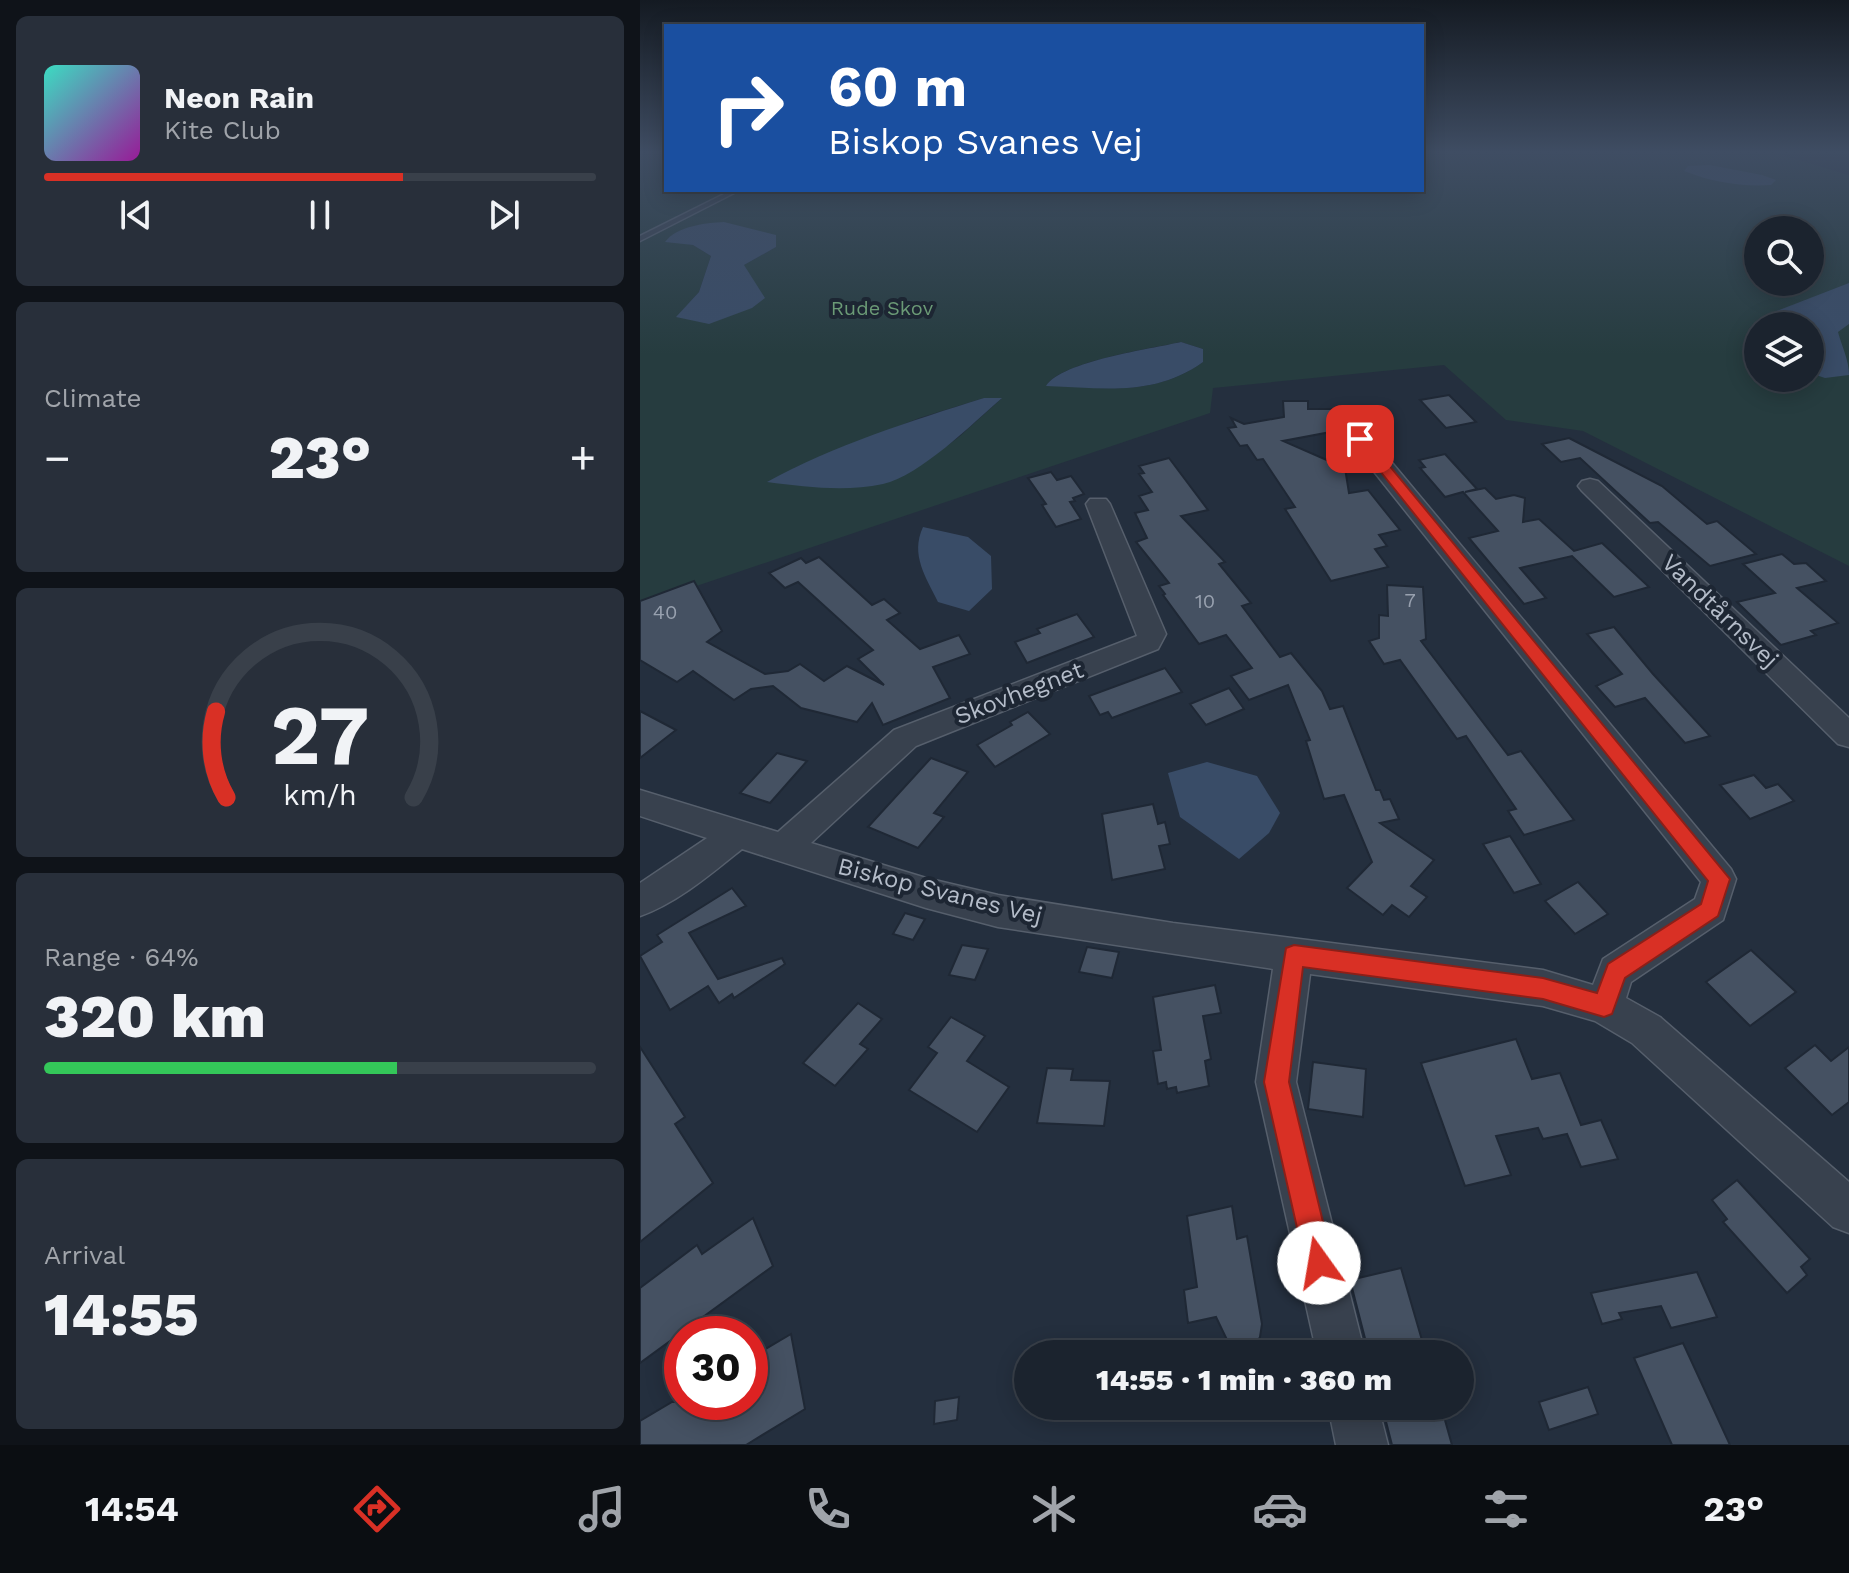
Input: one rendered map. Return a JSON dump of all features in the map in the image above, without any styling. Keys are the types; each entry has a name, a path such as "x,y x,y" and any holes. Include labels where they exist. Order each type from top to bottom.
{"street":[{"path":"1360,439 1719,879 1710,909 1616,971 1604,1006"},
{"name":"Vandtårnsvej","path":"1590,486 1849,736"},
{"name":"Skovhegnet","path":"782,849 905,738 1148,642 1152,634 1098,504"},
{"name":"Biskop Svanes Vej","path":"640,803 926,893 998,911 1543,988 1604,1006 1646,1030 1849,1211"},
{"path":"640,901 699,864 736,834"},
{"path":"1294,955 1276,1082 1338,1340"},
{"path":"1356,1420 1362,1445"}],"lane":[{"path":"640,239 679,219"}],"green space":[{"name":"Rude Skov","path":"640,219 1744,219 1744,296 1824,296 1824,219 1849,219 1849,566 1583,431 1506,420 1444,365 1213,388 1210,413 640,605","holes":["666,241 776,247 744,265 677,317 699,292 711,256 693,245","1181,342 1203,349 1203,362 1166,381 1128,388 1047,385 1070,369 1108,357","984,398 1001,399 959,437 921,465 794,468 919,418"]}],"water":[{"path":"724,222 776,235 776,247 744,265 765,298 752,308 709,324 676,317 699,292 711,256 693,245 665,242 684,229"},
{"path":"1849,283 1849,324 1838,332 1849,375 1824,378 1824,312 1774,312 1815,296 1824,296 1824,293"},
{"path":"1181,342 1203,349 1203,362 1166,381 1108,389 1046,386 1055,377 1088,363"},
{"path":"984,398 1002,398 946,447 898,479 883,484 840,488 767,482 846,445"},
{"path":"923,527 968,537 991,556 992,589 969,611 938,602 919,556 919,537"},
{"path":"1207,762 1257,776 1280,813 1269,833 1239,859 1180,817 1168,773"}],"building":[{"path":"1449,395 1476,422 1446,428 1420,400"},
{"path":"1283,401 1308,401 1308,409 1339,409 1389,421 1283,441 1345,468 1349,493 1368,490 1400,530 1379,535 1387,546 1375,549 1388,567 1331,581 1285,509 1295,507 1263,459 1257,460 1247,445 1240,446 1228,428 1236,427 1231,418 1244,424 1284,417"},
{"path":"1569,438 1662,486 1707,524 1717,521 1756,554 1710,566 1658,522 1650,523 1580,458 1561,462 1542,444"},
{"path":"1445,454 1477,489 1465,492 1485,488 1496,499 1514,495 1525,498 1523,522 1539,519 1574,551 1602,543 1649,587 1614,597 1572,556 1520,568 1546,598 1524,604 1469,538 1498,531 1463,492 1445,497 1420,468 1425,467 1419,460"},
{"path":"1169,458 1208,510 1181,516 1225,562 1219,564 1251,603 1242,606 1280,657 1291,653 1322,691 1330,709 1343,706 1376,790 1380,790 1384,800 1390,799 1399,819 1380,823 1434,860 1411,886 1427,897 1409,917 1392,905 1383,915 1347,888 1372,862 1344,795 1324,799 1306,741 1310,740 1288,685 1249,700 1231,676 1252,668 1226,635 1199,644 1163,595 1159,586 1169,583 1136,542 1147,538 1135,513 1148,510 1139,496 1152,492 1139,474 1144,473 1139,466"},
{"path":"1051,472 1057,480 1071,476 1084,494 1070,502 1081,519 1056,527 1042,505 1046,504 1028,478"},
{"path":"1782,554 1794,564 1806,563 1826,581 1797,588 1838,623 1811,631 1816,635 1781,645 1737,602 1775,593 1743,564"},
{"path":"819,557 872,605 884,599 900,613 887,620 920,649 959,635 970,654 933,667 950,698 883,725 872,703 857,722 801,708 773,686 751,689 734,700 693,671 677,682 640,660 640,601 694,581 722,631 707,642 765,674 788,671 800,664 824,681 847,666 884,685 858,659 873,650 798,582 785,588 769,573 801,558 806,563"},
{"path":"1387,585 1423,587 1426,639 1421,641 1508,755 1521,751 1574,820 1524,835 1508,811 1516,809 1466,736 1457,739 1400,660 1384,664 1369,641 1379,638 1379,615 1388,616"},
{"path":"1077,614 1094,637 1027,663 1015,642 1040,633 1037,629"},
{"path":"1614,627 1710,736 1685,743 1645,698 1615,707 1596,686 1622,674 1587,634"},
{"path":"1165,668 1182,692 1112,718 1108,712 1100,715 1089,696"},
{"path":"1229,688 1244,709 1206,725 1190,704"},
{"path":"640,711 676,730 640,758"},
{"path":"1028,712 1050,734 995,767 977,745"},
{"path":"777,753 807,761 770,803 740,793"},
{"path":"931,758 968,772 934,813 944,817 918,848 868,827"},
{"path":"1754,775 1766,788 1778,784 1794,801 1750,819 1720,785"},
{"path":"1153,804 1158,824 1165,822 1170,844 1159,846 1165,869 1112,880 1102,814"},
{"path":"1510,836 1541,884 1514,893 1483,844"},
{"path":"1578,882 1608,914 1575,934 1545,901"},
{"path":"732,888 746,906 689,933 718,979 782,958 785,964 734,998 732,994 719,1003 708,986 670,1010 640,956 662,942 657,935"},
{"path":"905,913 925,919 913,940 893,934"},
{"path":"962,945 988,949 975,980 949,975"},
{"path":"1087,947 1119,952 1112,978 1079,972"},
{"path":"1751,950 1796,992 1750,1026 1706,982"},
{"path":"1215,985 1221,1013 1203,1016 1211,1059 1205,1061 1209,1086 1177,1093 1176,1087 1167,1089 1166,1082 1158,1084 1153,1051 1161,1050 1153,997"},
{"path":"858,1003 882,1019 860,1044 868,1049 835,1086 803,1063"},
{"path":"951,1017 985,1036 967,1061 1009,1087 977,1132 909,1090 937,1053 928,1047"},
{"path":"1516,1039 1532,1079 1560,1073 1581,1125 1601,1120 1618,1159 1581,1167 1567,1134 1543,1139 1538,1128 1496,1136 1511,1175 1465,1186 1421,1063"},
{"path":"1815,1045 1831,1061 1849,1047 1849,1102 1832,1115 1785,1068"},
{"path":"640,1047 685,1117 675,1124 713,1183 640,1242"},
{"path":"1313,1062 1366,1069 1363,1117 1308,1109"},
{"path":"1047,1068 1073,1069 1071,1080 1110,1081 1104,1126 1037,1123"},
{"path":"1737,1180 1810,1259 1801,1267 1807,1275 1787,1293 1723,1222 1727,1219 1712,1200"},
{"path":"1232,1206 1237,1239 1247,1236 1262,1324 1258,1340 1227,1340 1216,1317 1188,1323 1184,1290 1197,1287 1187,1216"},
{"path":"753,1218 773,1266 704,1316 664,1316 664,1345 640,1363 640,1288 697,1245 702,1254"},
{"path":"1401,1268 1422,1340 1365,1340 1350,1280"},
{"path":"1697,1272 1717,1317 1671,1328 1661,1306 1619,1313 1622,1319 1602,1324 1591,1293"},
{"path":"791,1334 805,1409 746,1445 640,1445 640,1421 664,1407 664,1420 768,1420 768,1347"},
{"path":"1683,1343 1730,1445 1672,1445 1634,1358"},
{"path":"1588,1387 1598,1414 1549,1430 1539,1402"},
{"path":"959,1397 957,1420 934,1424 935,1401"},
{"path":"1386,1420 1445,1420 1452,1445 1392,1445"}],"route":[{"path":"1319,1263 1276,1082 1294,955 1543,988 1604,1006 1616,971 1710,909 1719,879 1360,439"}]}
